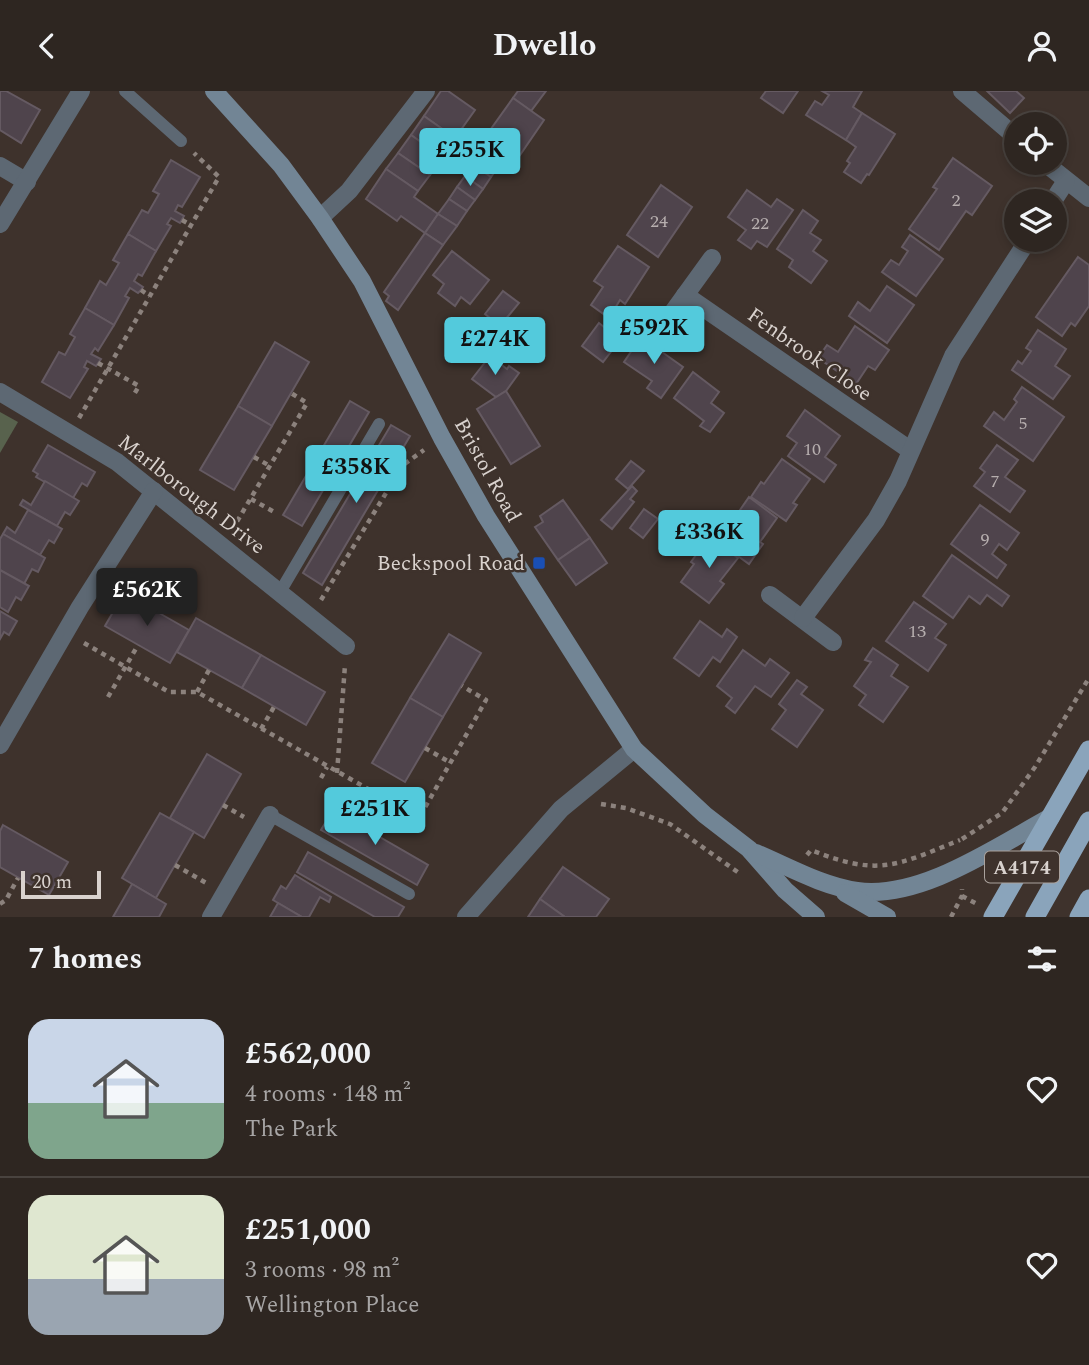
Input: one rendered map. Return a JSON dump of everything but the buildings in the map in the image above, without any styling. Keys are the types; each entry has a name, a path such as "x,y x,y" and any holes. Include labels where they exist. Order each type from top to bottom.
{"highway":[{"name":"A4174","path":"993,917 1089,750"},
{"path":"1035,917 1089,821"},
{"path":"1079,917 1089,899"}],"main road":[{"name":"Bristol Road","path":"214,91 281,165 362,281 442,438 486,516 634,749 705,815 749,849 785,890 816,917"},
{"path":"830,884 860,891 900,889 963,863 1051,817"},
{"name":"Bristol Road","path":"749,849 830,884"},
{"path":"830,884 887,917"}],"street":[{"path":"0,224 80,91"},
{"path":"320,218 349,191 426,91"},
{"path":"962,91 1004,127"},
{"path":"0,166 27,182"},
{"path":"1059,175 1089,198"},
{"path":"1060,189 1066,181"},
{"path":"803,618 876,520 898,481 953,356 1020,252"},
{"path":"665,323 712,258"},
{"name":"Fenbrook Close","path":"685,295 910,450"},
{"name":"Marlborough Drive","path":"0,392 117,461 346,646"},
{"path":"0,745 65,632 154,491"},
{"path":"770,595 833,642"},
{"path":"466,917 561,809 634,749"},
{"path":"211,917 270,815"}],"lane":[{"path":"125,91 181,141"},
{"path":"280,592 379,424"},
{"path":"270,815 409,894"}],"path":[{"path":"70,433 219,177 181,141"},
{"path":"182,220 191,225"},
{"path":"141,290 150,296"},
{"path":"98,363 139,386 134,396"},
{"path":"223,546 307,403 291,393"},
{"path":"311,617 403,465 442,438"},
{"path":"254,457 270,466"},
{"path":"251,499 276,513"},
{"path":"65,632 169,692 197,692 408,813 418,815 423,811 486,701 462,686"},
{"path":"108,697 138,645"},
{"path":"338,773 346,646"},
{"path":"197,692 209,670"},
{"path":"811,850 839,861 869,867 900,864 961,839 1002,813 1035,767 1089,678"},
{"path":"261,729 274,707"},
{"path":"425,748 450,763"},
{"path":"321,778 327,767"},
{"path":"561,809 593,803 626,808 670,824 740,874"},
{"path":"951,917 962,896 961,839"},
{"path":"175,865 225,894"},
{"path":"0,904 6,900 18,878"}],"green space":[{"path":"0,412 18,422 0,453"}],"place":[{"name":"Beckspool Road","path":"539,563"}]}
